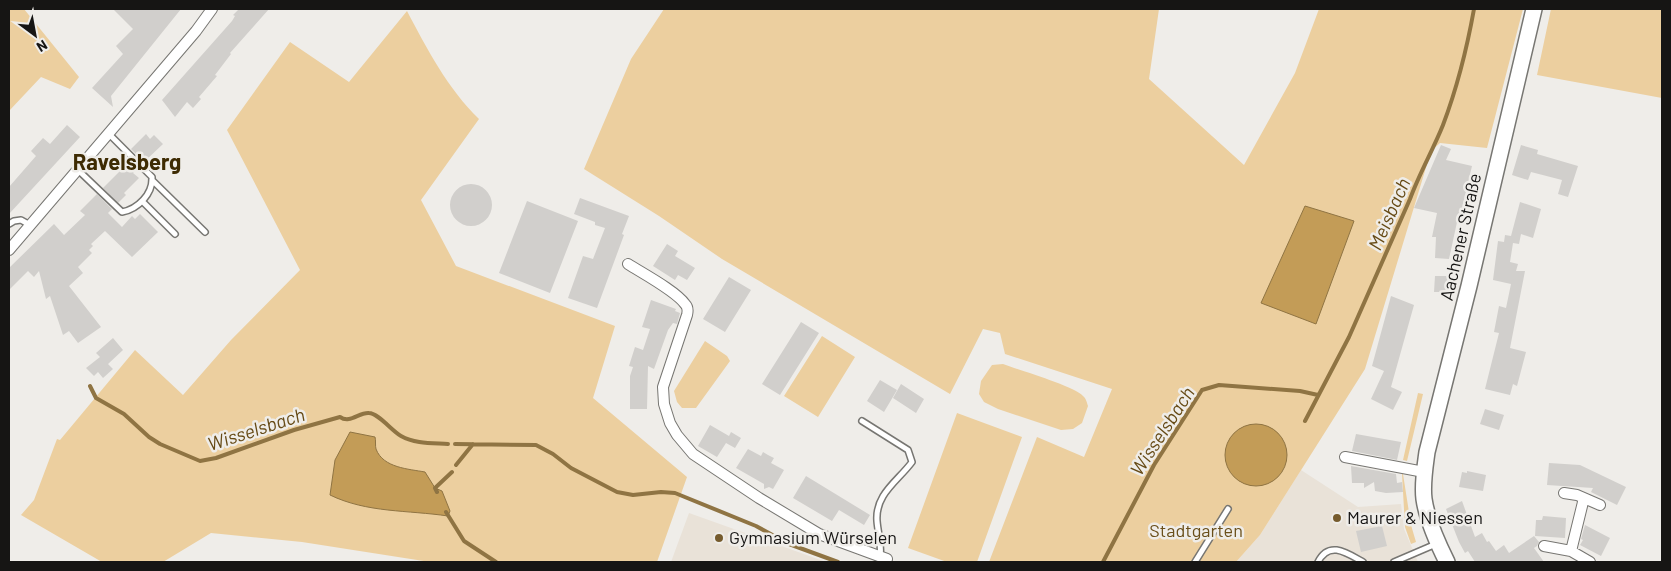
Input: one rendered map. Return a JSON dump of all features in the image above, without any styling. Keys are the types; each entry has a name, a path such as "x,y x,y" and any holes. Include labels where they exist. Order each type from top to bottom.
{"main road":[{"name":"Aachener Straße","path":"1448,562 1438,543 1424,500 1424,472 1427,452 1467,296 1534,9"}],"street":[{"path":"9,250 196,31 212,9"},
{"path":"628,264 675,295 684,302 688,309 663,387 664,404 670,422 677,435 693,454 759,498 819,534 884,559"},
{"path":"1344,457 1424,472"},
{"path":"1564,493 1576,495 1600,505"},
{"path":"1570,551 1584,498"},
{"path":"1544,546 1570,551 1590,562"}],"lane":[{"path":"108,134 205,232"},
{"path":"78,170 122,212 132,210 150,193 152,180"},
{"path":"142,201 175,234"},
{"path":"9,224 21,220 30,226"},
{"path":"862,421 908,450 912,462 882,496 878,504 877,519 884,559"},
{"path":"1194,562 1228,509"},
{"path":"1394,562 1438,543"},
{"path":"1318,562 1321,556 1335,550 1344,551 1363,562"}],"shaded area":[{"path":"1305,206 1354,221 1316,324 1261,303"},
{"path":"1250,424 1262,424 1278,433 1285,443 1287,455 1285,467 1278,477 1262,486 1250,486 1239,481 1230,472 1225,461 1225,449 1230,438 1239,429"},
{"path":"350,432 375,437 376,449 379,455 390,464 425,472 435,488 442,491 450,511 448,516 373,508 344,501 330,495 335,460"},
{"name":"Maurer & Niessen","path":"1301,470 1358,507 1401,504 1404,529 1418,562 1236,562 1260,535"},
{"name":"Gymnasium Würselen","path":"689,513 826,562 671,562"}],"green space":[{"path":"9,9 24,9 79,77 70,89 41,77 9,111"},
{"name":"Stadtgarten","path":"664,9 1159,9 1149,79 1244,165 1295,73 1319,9 1523,9 1487,148 1440,143 1431,151 1365,369 1260,535 1236,562 989,562 1037,437 1084,457 1112,389 1005,354 1000,333 983,329 950,394 722,259 659,216 584,169 631,59"},
{"path":"1551,9 1662,9 1662,98 1537,75"},
{"path":"407,11 430,54 448,82 479,119 421,200 456,266 615,326 593,398 687,477 657,562 430,562 302,542 211,533 163,562 102,562 21,515 34,500 57,439 60,440 135,350 183,395 231,340 300,270 227,130 290,42 349,82"},
{"path":"822,336 855,357 818,417 784,396"},
{"path":"705,341 727,356 730,361 696,408 682,408 677,402 674,391"},
{"path":"1003,364 1078,392 1086,399 1088,406 1082,423 1073,429 1061,430 998,409 984,402 979,394 981,381 992,365"},
{"path":"1418,393 1423,394 1407,461 1403,460"},
{"path":"957,413 1022,437 977,562 947,562 908,548"},
{"path":"1402,474 1416,542 1411,544 1405,527"}],"building":[{"path":"113,9 181,9 111,96 113,107 92,88 123,54 116,46 133,29"},
{"path":"239,9 269,9 230,53 215,75 217,76 199,97 201,99 193,108 187,102 175,117 162,100 232,21 235,16 233,15"},
{"path":"67,125 80,137 9,214 9,187 36,156 31,151 43,138 50,144"},
{"path":"146,134 150,139 154,135 163,144 144,162 131,149"},
{"path":"1441,145 1451,149 1446,160 1472,166 1449,259 1435,258 1436,237 1432,237 1437,213 1414,208"},
{"path":"1521,145 1538,150 1537,154 1578,166 1568,197 1558,194 1562,180 1531,172 1528,180 1512,175"},
{"path":"130,161 137,168 133,173 139,178 124,193 126,195 118,203 103,188"},
{"path":"475,184 483,187 489,193 492,205 489,217 483,223 467,226 459,223 453,217 450,201 453,193 459,187"},
{"path":"97,194 112,209 108,213 122,227 132,216 135,219 140,214 158,232 132,257 105,231 91,244 93,246 89,250 92,253 78,267 83,273 69,286 101,327 78,343 69,331 63,335 50,296 46,299 39,271 34,277 28,271 9,290 9,268 54,224 64,235 85,215 80,211"},
{"path":"580,198 629,216 622,234 624,235 597,308 568,298 583,256 593,259 605,228 574,214"},
{"path":"527,201 578,221 550,293 499,273"},
{"path":"1520,202 1541,209 1533,238 1521,234 1519,244 1513,243 1510,262 1518,264 1516,271 1525,271 1510,348 1526,352 1517,386 1513,384 1510,395 1485,389 1499,333 1494,332 1499,306 1506,308 1511,284 1493,280 1498,241 1504,242 1505,235 1511,236"},
{"path":"667,244 678,251 675,256 695,268 687,280 678,275 675,280 653,266"},
{"path":"1435,276 1451,276 1450,292 1434,292"},
{"path":"729,277 751,290 725,332 703,319"},
{"path":"1391,296 1414,305 1391,387 1402,392 1393,410 1371,399 1384,371 1372,366"},
{"path":"651,300 676,309 675,311 680,313 677,324 673,323 668,330 654,369 648,366 647,409 630,409 630,376 633,367 629,366 635,347 643,350 650,329 642,327"},
{"path":"801,322 819,333 780,395 762,384"},
{"path":"113,338 123,350 108,364 113,369 103,378 98,372 94,376 86,368 100,357 96,353"},
{"path":"880,380 897,390 884,412 867,401"},
{"path":"901,384 924,399 916,413 893,398"},
{"path":"1485,409 1504,415 1499,430 1480,424"},
{"path":"710,425 729,436 731,432 741,438 735,448 726,443 717,457 698,446"},
{"path":"1356,434 1401,442 1397,460 1352,451"},
{"path":"748,449 761,456 763,452 774,458 771,463 784,470 773,489 769,487 764,489 764,484 736,468"},
{"path":"1549,463 1580,465 1626,487 1617,505 1591,492 1593,488 1547,485"},
{"path":"1351,466 1396,474 1397,483 1402,482 1403,492 1386,493 1375,491 1374,482 1364,488 1364,483 1352,483"},
{"path":"1467,471 1486,475 1483,491 1459,487 1462,472 1467,473"},
{"path":"806,476 870,515 864,525 839,510 832,521 793,498"},
{"path":"1462,501 1475,537 1482,533 1487,542 1489,541 1496,551 1504,545 1509,553 1534,536 1539,542 1534,548 1544,562 1475,562 1468,551 1465,553 1446,509"},
{"path":"1543,516 1566,518 1565,538 1535,536 1536,520 1542,520"},
{"path":"1585,525 1610,538 1601,556 1580,545 1583,540 1581,539"},
{"path":"1382,526 1387,546 1361,552 1356,531"}],"waterway":[{"name":"Meisbach","path":"1305,421 1349,337 1443,125 1461,68 1474,9"},
{"name":"Wisselsbach","path":"1103,562 1154,465 1202,390 1219,385 1300,391 1318,395"},
{"name":"Wisselsbach","path":"90,386 96,398 124,414 149,437 160,444 200,461 216,458 294,430 340,417 351,419 365,413 377,416 397,434 406,439 424,443 448,444"},
{"name":"Wisselsbach","path":"455,444 536,445 553,454 571,468 617,492 633,495 661,492 675,493 756,526 789,544 838,562"},
{"path":"456,465 473,444"},
{"path":"437,492 435,488 452,472"},
{"path":"446,512 464,541 496,562"}],"place":[{"name":"Maurer & Niessen","path":"1337,518"},
{"name":"Gymnasium Würselen","path":"719,538"}],"district":[{"name":"Ravelsberg","path":"127,162"}]}
